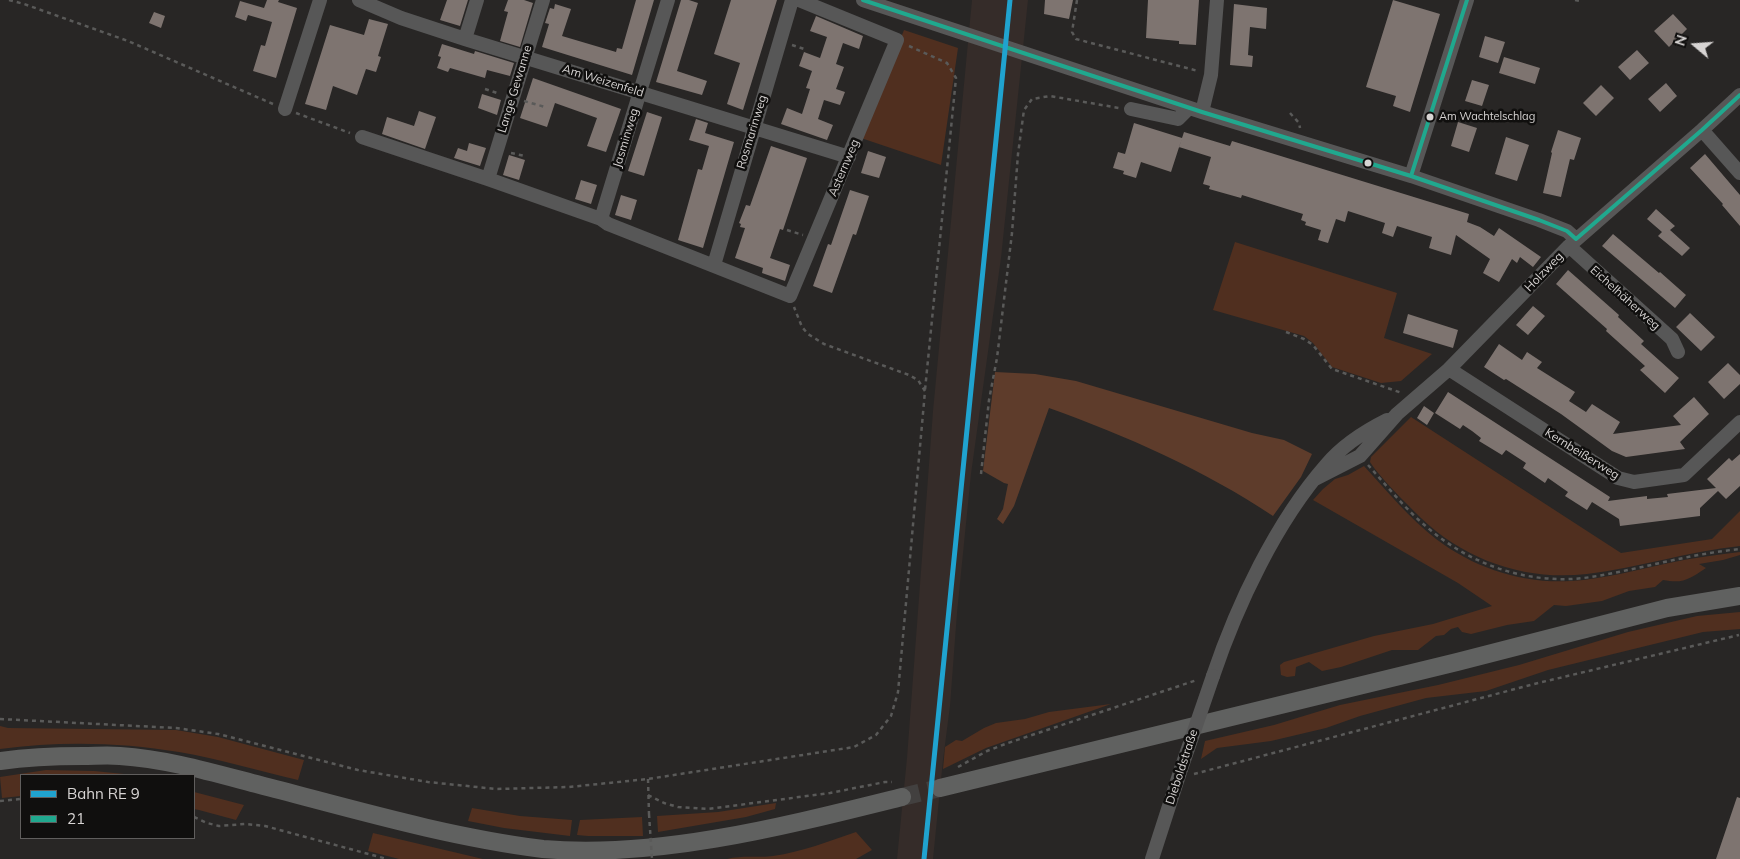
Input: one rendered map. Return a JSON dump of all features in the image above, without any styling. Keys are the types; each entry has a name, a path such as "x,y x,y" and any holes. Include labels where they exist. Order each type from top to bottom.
{"main road":[{"path":"940,788 1457,662 1667,608 1740,596"},
{"path":"0,761 33,757 129,757 185,766 434,829 545,849 596,852 678,846 775,827 901,790"}],"street":[{"path":"285,109 320,0"},
{"name":"Am Weizenfeld","path":"359,0 401,18 465,39 754,126 849,157"},
{"path":"465,39 477,0"},
{"name":"Lange Gewanne","path":"488,179 542,0"},
{"name":"Jasminweg","path":"601,219 668,0"},
{"name":"Rosmarinweg","path":"714,265 792,0"},
{"path":"799,0 897,40"},
{"path":"863,0 1195,110 1411,176 1567,231 1572,243"},
{"path":"1130,110 1178,119 1195,110 1211,75 1217,0"},
{"path":"1411,176 1468,0"},
{"name":"Asternweg","path":"790,296 897,40"},
{"name":"Holzweg","path":"1305,494 1326,464 1349,443 1397,414 1417,398 1449,369 1572,243 1740,95"},
{"path":"1702,130 1740,173"},
{"path":"362,137 601,219 608,224 790,296"},
{"name":"Eichelhäherweg","path":"1572,243 1672,339 1678,352"},
{"name":"Kernbeißerweg","path":"1449,369 1618,478 1634,482 1684,475 1740,422"},
{"name":"Holzweg","path":"1315,479 1360,456 1397,414"},
{"name":"Dieboldstraße","path":"1152,859 1230,630 1260,566 1290,513 1305,494"}],"path":[{"path":"9,0 128,41 285,109 362,137"},
{"path":"1077,0 1072,32 1076,39 1211,75"},
{"path":"1575,0 1580,1"},
{"path":"0,719 176,728 218,734 358,770 428,782 496,789 569,788 648,779 854,747 876,735 891,716 898,692 956,78 947,63 897,40"},
{"path":"981,474 989,400 997,358 1010,252 1018,154 1024,110 1032,99 1050,96 1130,110"},
{"path":"790,296 802,327 808,334 824,344 909,375 918,380 925,391"},
{"path":"1286,332 1304,339 1313,345 1332,369 1417,398"},
{"path":"1360,456 1409,510 1439,537 1461,552 1513,573 1553,578 1589,577 1689,556 1740,548"},
{"path":"1180,774 1534,684 1739,635"},
{"path":"953,770 987,751 1008,742 1201,678 1213,676"},
{"path":"648,779 652,859"},
{"path":"648,795 678,807 708,808 830,793 885,782 901,790"},
{"path":"0,801 20,798"},
{"path":"195,817 219,826 245,824 265,826 387,859"}],"shaded area":[{"path":"972,0 1028,0 1001,258 971,474 950,706 933,859 897,859 907,758 933,411"},
{"path":"904,30 958,48 941,165 861,138"},
{"path":"1235,242 1397,293 1384,338 1432,354 1401,381 1381,383 1332,367 1313,343 1304,336 1213,310"},
{"path":"995,372 1035,374 1076,381 1252,433 1284,440 1312,454 1301,477 1273,516 1247,499 1164,455 1107,430 1049,408 1014,506 1003,524 997,519 1003,509 1008,484 983,471"},
{"path":"1411,417 1621,553 1712,539 1740,511 1740,546 1587,574 1542,574 1498,565 1457,546 1439,533 1394,491 1370,462 1371,457"},
{"path":"1364,466 1407,513 1436,539 1466,558 1483,566 1517,577 1553,581 1583,580 1695,558 1740,552 1740,555 1699,564 1706,568 1686,580 1663,580 1655,587 1629,591 1602,601 1566,606 1554,605 1534,621 1507,625 1471,634 1462,632 1458,627 1451,629 1444,635 1436,636 1418,650 1392,650 1341,667 1322,671 1309,662 1296,667 1295,676 1287,677 1281,675 1280,665 1284,662 1374,636 1433,624 1492,606 1458,583 1313,500 1335,479 1348,475"},
{"path":"1740,612 1740,629 1703,632 1548,670 1486,691 1426,698 1360,716 1326,728 1271,741 1217,748 1201,759 1205,741 1274,725 1340,705 1438,685 1519,665 1628,632 1697,616"},
{"path":"1111,704 986,748 943,769 945,747 956,740 962,741 996,723 1025,719 1049,712"},
{"path":"0,726 8,728 176,730 218,737 304,760 298,780 194,755 134,746 67,744 0,749"},
{"path":"46,770 124,774 20,774 20,796 2,798 0,777"},
{"path":"195,792 244,805 236,820 195,809"},
{"path":"776,803 775,809 746,817 658,832 657,816 718,812"},
{"path":"472,808 520,816 572,820 570,836 504,828 468,821"},
{"path":"642,817 643,836 577,835 580,820"},
{"path":"856,832 872,850 856,859 727,859 767,857 794,852"},
{"path":"373,833 483,859 399,859 368,851"}],"building":[{"path":"267,0 279,0 278,2 297,8 276,78 253,71 261,45 265,46 272,22 248,15 246,21 235,17 240,1 264,8"},
{"path":"447,0 468,0 460,26 440,20"},
{"path":"508,0 524,0 533,3 520,47 500,41 508,12 504,11"},
{"path":"636,0 654,0 632,75 542,47 549,24 545,23 550,8 554,9 555,4 571,9 562,36 616,52 617,48 622,49"},
{"path":"681,0 698,3 677,71 707,81 702,95 656,82"},
{"path":"731,0 777,0 743,110 727,104 740,63 714,54"},
{"path":"1045,0 1073,0 1069,19 1044,14"},
{"path":"1148,0 1199,0 1196,45 1179,44 1179,41 1146,38"},
{"path":"1393,0 1440,14 1410,112 1393,106 1396,96 1366,87"},
{"path":"1234,4 1267,8 1266,29 1250,27 1248,55 1253,56 1252,67 1230,65"},
{"path":"154,12 165,16 161,28 149,23"},
{"path":"1673,14 1687,29 1669,47 1654,31"},
{"path":"816,16 863,36 859,49 843,43 836,64 844,67 836,89 845,92 840,105 824,100 818,119 833,125 827,140 781,124 787,108 802,114 810,89 806,88 812,71 799,66 804,52 820,58 827,37 810,31"},
{"path":"369,19 388,24 378,56 381,57 376,72 366,69 357,95 333,86 326,110 305,104 330,25 364,35"},
{"path":"1485,36 1505,42 1498,63 1479,57"},
{"path":"442,44 474,54 475,51 514,63 510,76 487,70 485,78 450,68 448,72 437,68 441,57 438,56"},
{"path":"1637,50 1649,63 1630,80 1618,67"},
{"path":"1504,57 1540,68 1535,84 1499,73"},
{"path":"533,78 621,109 606,152 587,146 597,118 555,103 547,127 520,118"},
{"path":"1472,80 1489,85 1482,106 1465,101"},
{"path":"1666,83 1677,96 1660,112 1648,99"},
{"path":"1601,85 1614,98 1596,116 1583,103"},
{"path":"482,94 501,100 497,115 478,108"},
{"path":"419,111 436,117 425,149 382,134 387,117 414,126"},
{"path":"647,112 662,117 644,176 628,171"},
{"path":"696,119 708,123 705,133 734,142 703,248 678,240 698,169 702,170 709,146 689,140"},
{"path":"1458,122 1477,128 1469,152 1451,146"},
{"path":"1134,123 1182,138 1171,172 1141,162 1136,178 1123,174 1124,171 1113,168 1118,152 1125,154"},
{"path":"1558,130 1581,138 1574,160 1570,159 1561,197 1543,193 1551,152"},
{"path":"1184,132 1230,146 1232,141 1469,214 1467,222 1480,227 1494,236 1499,228 1541,257 1533,267 1520,257 1517,263 1512,259 1499,282 1483,273 1490,259 1456,235 1451,255 1429,248 1432,237 1397,226 1393,237 1382,233 1385,223 1348,211 1345,222 1336,219 1328,243 1318,240 1321,230 1305,225 1306,222 1301,220 1303,214 1242,195 1241,198 1209,189 1210,186 1203,184 1211,157 1179,147"},
{"path":"1506,137 1529,145 1517,181 1495,174"},
{"path":"469,143 486,148 480,166 454,158 458,148 467,151"},
{"path":"771,146 807,158 783,230 780,229 770,258 790,265 785,281 762,273 763,268 735,258 745,228 740,227 741,224 739,223 746,205 750,206"},
{"path":"868,151 886,157 879,178 861,173"},
{"path":"1705,154 1740,195 1740,226 1690,168"},
{"path":"509,155 525,160 519,180 503,175"},
{"path":"581,180 597,185 591,204 575,199"},
{"path":"850,190 869,196 856,235 853,234 832,293 813,286 828,244 831,245"},
{"path":"621,195 637,200 631,220 615,215"},
{"path":"1656,209 1675,226 1670,230 1690,248 1682,256 1658,236 1662,232 1647,219"},
{"path":"1613,234 1686,295 1675,308 1602,246"},
{"path":"1568,270 1619,315 1618,317 1644,341 1641,344 1679,378 1665,393 1640,370 1645,366 1556,284"},
{"path":"1533,306 1545,316 1528,335 1516,325"},
{"path":"1690,313 1715,337 1701,351 1676,327"},
{"path":"1408,314 1458,330 1453,348 1403,333"},
{"path":"1499,344 1522,360 1527,352 1542,362 1537,368 1575,392 1569,401 1586,412 1592,404 1620,422 1613,434 1681,425 1673,416 1694,397 1709,414 1680,442 1685,449 1626,457 1612,451 1561,414 1484,367"},
{"path":"1728,363 1740,375 1740,384 1724,399 1708,382"},
{"path":"1448,392 1610,497 1608,501 1647,496 1647,499 1668,497 1667,494 1716,488 1707,479 1729,458 1732,461 1740,454 1740,486 1726,499 1718,491 1700,508 1700,516 1620,526 1619,519 1592,502 1587,510 1565,496 1568,492 1548,478 1545,483 1523,468 1526,463 1506,450 1502,455 1479,441 1481,438 1463,425 1460,429 1435,413"},
{"path":"1424,406 1434,413 1427,425 1417,418"},
{"path":"1737,797 1740,798 1740,859 1716,859"}],"tunnel":[{"path":"902,797 940,788"}],"transit line":[{"name":"21","path":"863,0 1202,112 1411,176 1539,220 1567,231 1576,239"},
{"path":"924,859 1010,0"},
{"name":"21","path":"1411,176 1467,0"},
{"name":"21","path":"1576,239 1740,95"}],"place":[{"name":"Am Wachtelschlag","path":"1430,117"}]}
